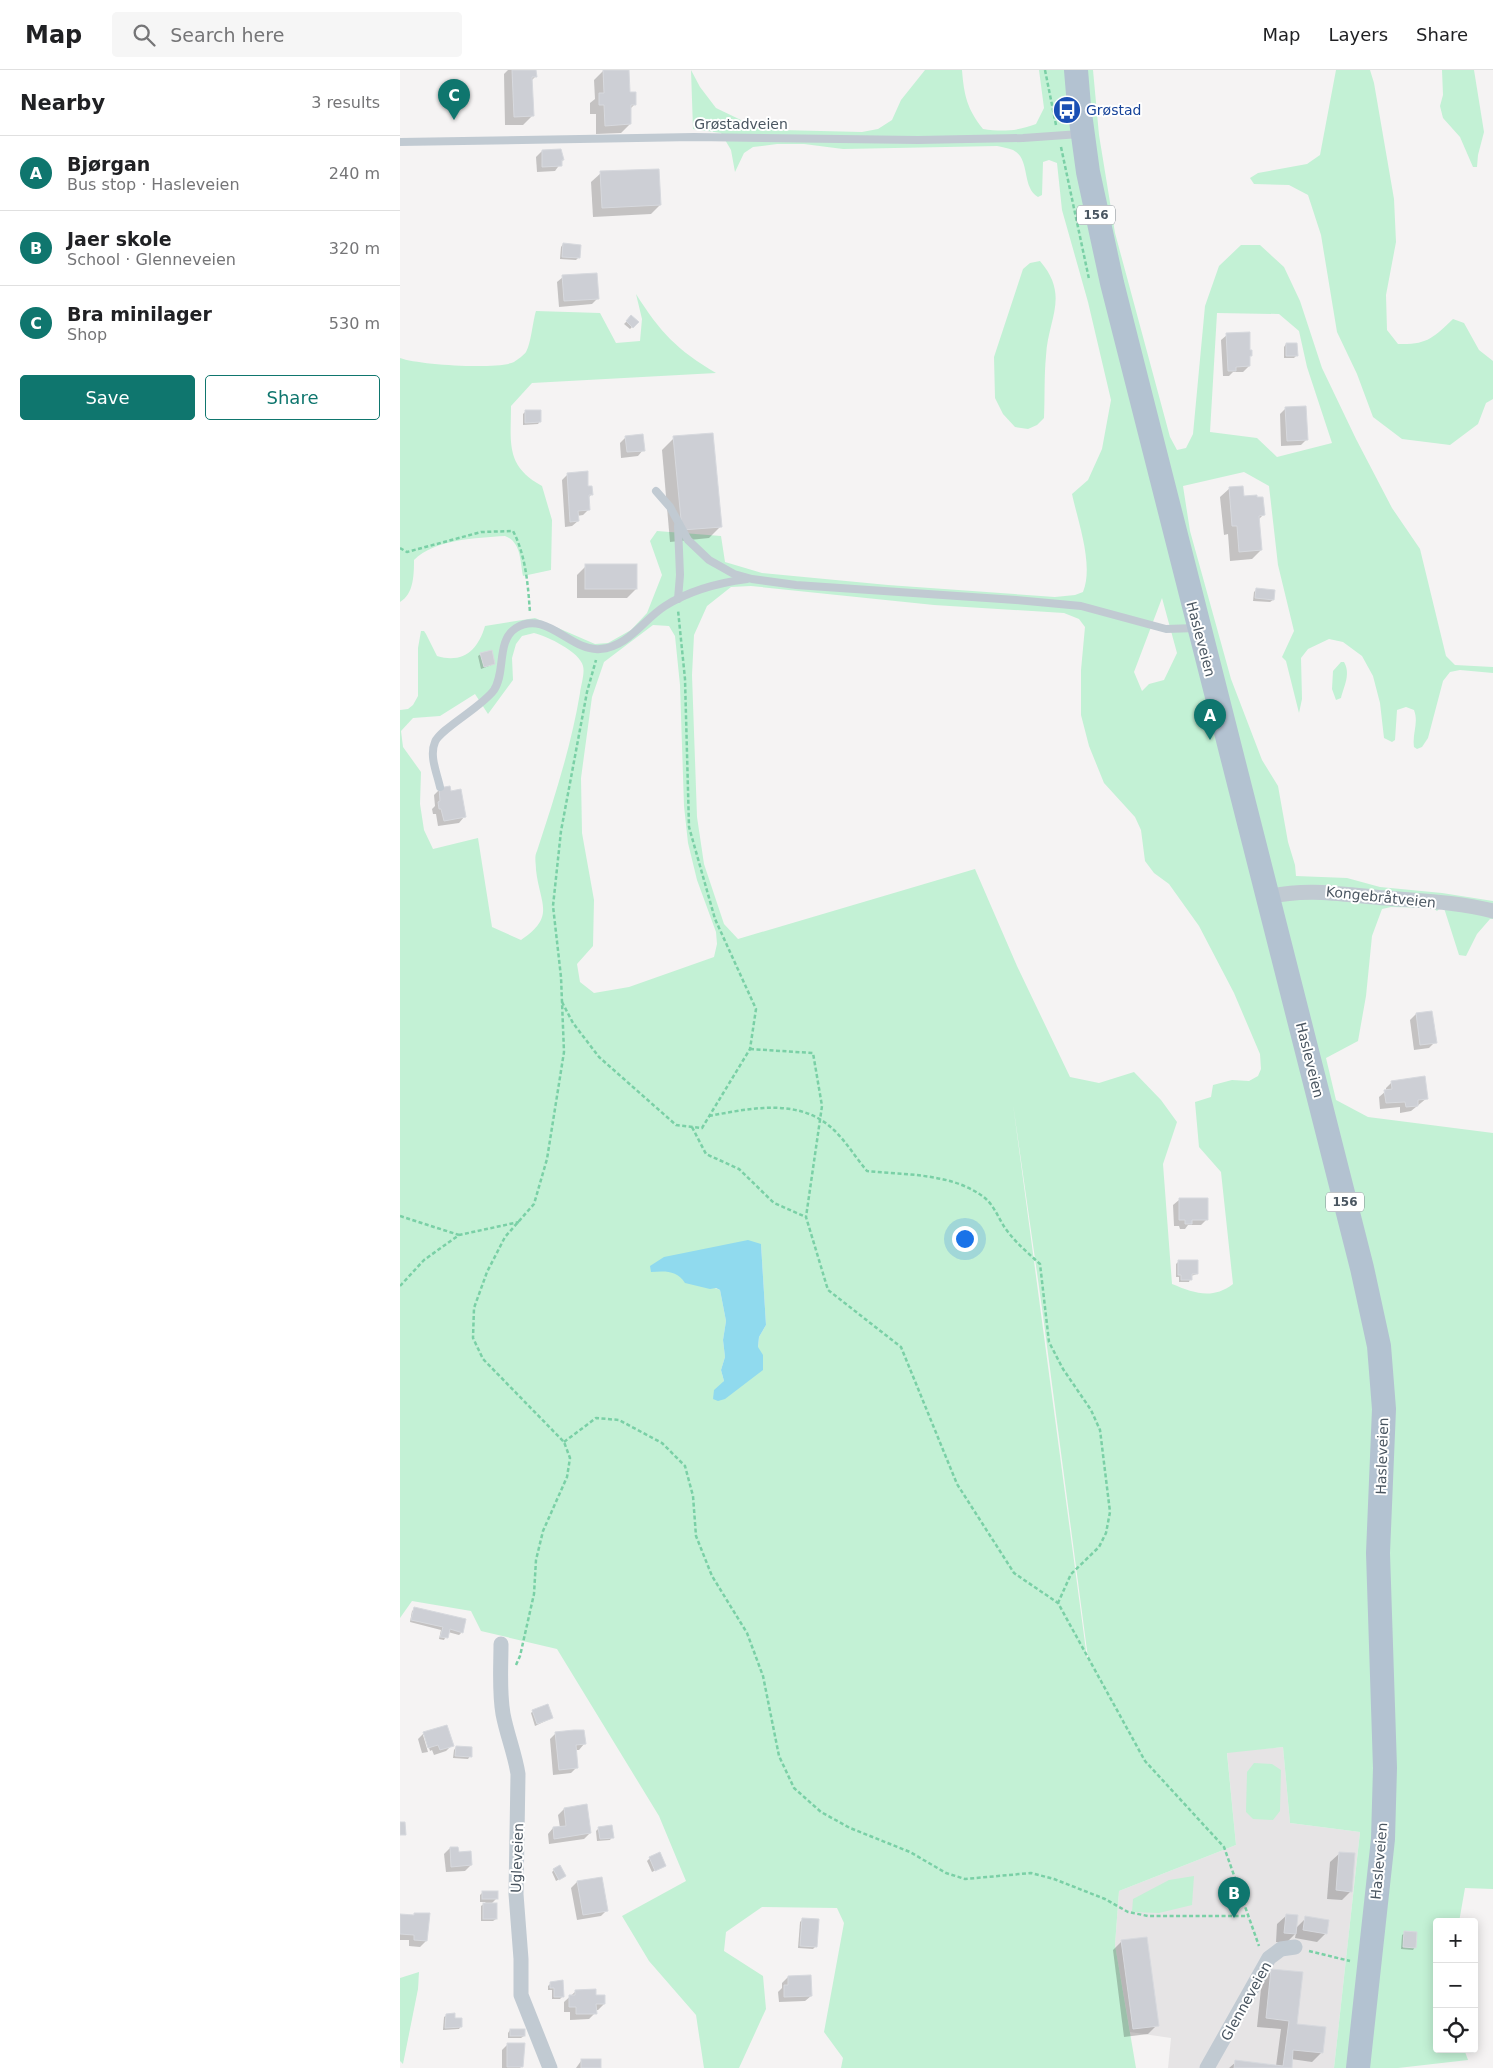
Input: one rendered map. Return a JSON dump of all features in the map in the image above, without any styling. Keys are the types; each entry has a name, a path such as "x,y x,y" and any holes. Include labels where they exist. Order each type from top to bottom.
{"main road":[{"name":"Hasleveien","path":"1075,72 1082,134 1103,247 1198,628 1362,1268 1374,1320 1382,1369 1384,1409 1378,1553 1385,1768 1383,1839 1358,2068"}],"street":[{"name":"Kongebråtveien","path":"1268,897 1288,892 1334,892 1457,904 1493,911"},
{"name":"Ugleveien","path":"501,1644 501,1698 503,1714 518,1774 516,1894 521,1958 521,1995 550,2068"},
{"name":"Glenneveien","path":"1207,2068 1227,2036 1266,1963 1276,1952 1295,1947"}],"lane":[{"name":"Grøstadveien","path":"400,142 694,137 918,140 1082,134"},
{"path":"656,491 670,507 688,540 709,560 734,574 752,579 796,585 1081,606 1159,627 1198,628"},
{"path":"678,524 680,575 678,599"},
{"path":"440,787 433,760 435,741 447,729 490,696 501,676 503,651 509,634 516,628 530,623 546,626 588,648 599,650 614,647 629,638 656,613 678,599 704,587 752,579"}],"path":[{"path":"1045,70 1090,283"},
{"path":"400,548 407,552 481,532 513,531 520,543 527,583 530,623"},
{"path":"562,1001 573,1023 599,1058 676,1125 702,1128 750,1049 756,1009 715,919 689,827 685,679 678,599"},
{"path":"501,1698 520,1656 534,1594 536,1560 543,1531 566,1476 570,1458 564,1442 483,1359 473,1338 474,1308 486,1272 505,1237 534,1204 546,1159 564,1052 562,1001 553,906 561,832 587,692 599,650"},
{"path":"750,1049 813,1053 822,1106 806,1217 828,1290 901,1347 957,1484 1014,1573 1058,1602 1145,1761 1224,1847 1266,1963"},
{"path":"709,1116 750,1108 780,1107 809,1113 835,1131 867,1170 934,1178 966,1186 988,1200 1005,1228 1018,1244 1040,1264 1049,1342 1063,1369 1091,1410 1100,1430 1110,1512 1106,1533 1098,1547 1071,1574 1058,1602"},
{"path":"692,1127 706,1154 738,1169 774,1203 806,1217"},
{"path":"400,1216 459,1235"},
{"path":"400,1286 424,1260 459,1235 520,1221"},
{"path":"564,1442 596,1418 619,1420 662,1443 685,1466 693,1496 696,1536 712,1576 747,1633 763,1676 779,1756 794,1788 822,1812 850,1828 910,1852 946,1874 965,1879 1031,1873 1054,1879 1105,1899 1128,1912 1148,1916 1249,1916"},
{"path":"1295,1947 1351,1962 1352,1953"}],"shaded area":[{"path":"1283,1747 1290,1823 1360,1832 1334,2068 1168,2068 1171,2038 1130,2032 1115,1945 1119,1891 1236,1845 1227,1752"}],"green space":[{"path":"691,70 700,87 716,108 743,121 779,130 862,132 878,129 892,120 901,100 925,70 962,70 967,101 973,115 983,129 1003,131 1036,124 1044,108 1039,70 1093,70 1099,135 1115,233 1170,437 1177,450 1186,448 1193,434 1205,306 1219,266 1241,245 1260,245 1284,267 1300,301 1322,368 1356,439 1392,508 1420,549 1446,656 1455,665 1493,667 1493,673 1460,670 1450,672 1443,681 1428,738 1422,747 1417,749 1414,747 1416,719 1414,710 1406,707 1397,710 1395,740 1392,742 1384,738 1380,703 1373,676 1362,656 1343,642 1329,639 1308,649 1301,658 1302,699 1299,713 1286,661 1282,657 1294,631 1278,565 1269,486 1244,472 1183,486 1190,531 1231,679 1262,760 1278,786 1296,876 1347,878 1380,887 1442,893 1493,901 1493,919 1490,919 1477,934 1466,956 1459,955 1444,908 1437,911 1433,908 1391,907 1382,909 1372,936 1366,996 1358,1041 1326,1058 1336,1100 1368,1117 1493,1133 1493,1889 1465,1888 1460,1918 1433,1918 1433,2053 1465,2053 1468,2060 1398,2068 1334,2068 1360,1832 1290,1823 1283,1747 1227,1753 1236,1845 1119,1891 1115,1945 1136,2068 841,2068 843,2058 824,2032 844,1923 837,1908 762,1907 726,1932 724,1951 763,1976 766,2009 739,2068 704,2068 696,2015 649,1961 622,1916 686,1881 659,1816 557,1649 481,1631 471,1611 412,1601 400,1618 400,710 408,709 413,705 418,696 418,648 421,631 424,631 426,634 437,656 446,658 454,658 468,653 478,642 485,626 535,618 595,644 608,643 631,630 647,613 662,575 650,541 657,531 721,536 725,562 762,573 888,585 1055,597 1075,595 1083,592 1086,581 1087,569 1084,543 1072,494 1088,480 1102,449 1111,400 1088,302 1062,210 1057,163 1049,160 1043,162 1042,195 1038,197 1029,187 1019,154 1013,150 997,146 843,149 804,144 777,144 753,147 744,153 735,172 731,150 721,133 693,129","holes":["1217,313 1279,314 1299,331 1307,367 1332,443 1277,457 1257,438 1210,432","751,586 934,605 1064,613 1079,619 1085,627 1081,670 1081,715 1089,746 1104,783 1135,817 1141,830 1145,861 1154,873 1169,884 1199,926 1234,993 1260,1054 1261,1069 1258,1076 1249,1081 1232,1080 1213,1085 1211,1097 1195,1102 1199,1147 1221,1172 1233,1284 1218,1292 1210,1293 1195,1292 1172,1284 1163,1164 1177,1122 1161,1100 1134,1072 1099,1083 1070,1077 1017,966 975,869 738,939 724,924 704,864 697,817 692,675 694,635 707,606 731,587","1162,598 1177,653 1164,680 1149,684 1142,691 1134,672","653,625 669,626 675,636 680,685 684,806 688,843 697,880 716,932 717,944 714,957 629,987 594,993 580,982 577,964 593,946 594,900 582,833 581,778 592,697 604,662","534,633 570,650 581,661 583,679 567,753 536,856 536,870 543,909 542,917 532,932 521,940 492,927 478,838 433,849 424,830 420,804 421,772 403,747 401,731 413,718 440,716 475,694 488,714 513,680 512,658 516,644 522,636","1013,1104 1042,1308 1087,1658","761,1244 766,1325 759,1337 758,1347 713,1399 724,1381 721,1370 725,1357 723,1340 726,1321 720,1290 669,1271"]},
{"path":"1336,70 1370,70 1374,83 1394,199 1396,242 1386,295 1387,330 1398,344 1423,342 1434,336 1453,319 1464,323 1479,350 1493,361 1493,399 1486,403 1478,424 1450,445 1402,439 1373,417 1357,374 1337,332 1321,235 1308,195 1289,185 1254,184 1250,178 1258,173 1307,164 1320,155"},
{"path":"1442,70 1474,70 1484,132 1477,167 1473,167 1460,137 1443,118 1440,106 1443,95"},
{"path":"1040,261 1049,274 1056,296 1046,356 1044,418 1037,425 1028,429 1015,427 1003,414 995,398 994,357 1023,269 1030,263"},
{"path":"636,294 653,319 670,339 702,365 716,373 532,383 511,406 511,442 516,462 530,478 542,486 552,520 551,570 523,576 517,547 505,536 456,541 433,548 414,560 411,589 400,602 400,358 423,363 458,366 492,366 514,362 524,355 528,348 536,311 600,313 616,343 640,341 642,319"},
{"path":"1341,662 1344,662 1346,666 1347,676 1341,698 1336,700 1332,689 1333,671"},
{"path":"1254,1763 1272,1764 1281,1770 1280,1811 1273,1820 1253,1819 1246,1812 1247,1772"},
{"path":"1194,1876 1192,1905 1159,1913 1132,1912 1133,1899 1169,1880"},
{"path":"419,1972 418,1989 403,2064 400,2061 400,1978"}],"water":[{"path":"748,1240 761,1244 766,1325 759,1337 758,1347 763,1355 763,1370 725,1399 718,1401 713,1399 714,1390 724,1381 721,1370 725,1357 723,1340 726,1321 720,1290 685,1283 678,1276 670,1272 651,1272 650,1266 664,1257"}],"building":[{"path":"512,70 536,70 537,77 532,77 534,116 514,117"},
{"path":"603,70 629,70 630,92 636,92 636,105 631,105 631,124 605,126 604,105 599,105 599,93 604,93"},
{"path":"561,149 564,160 562,160 562,166 542,167 542,150"},
{"path":"659,169 661,205 602,208 600,171"},
{"path":"563,243 581,245 580,258 562,257"},
{"path":"597,273 599,299 564,301 562,275"},
{"path":"631,315 639,322 633,328 626,321"},
{"path":"1250,332 1252,356 1250,356 1250,366 1236,367 1236,371 1228,371 1226,333"},
{"path":"1286,343 1297,343 1298,356 1286,356"},
{"path":"1306,406 1308,440 1287,441 1285,407"},
{"path":"525,410 541,410 541,422 525,423"},
{"path":"713,433 722,527 682,530 673,436"},
{"path":"643,434 645,451 627,452 625,436"},
{"path":"588,471 588,486 592,486 593,495 589,495 590,510 578,511 579,521 570,522 567,473"},
{"path":"1243,486 1244,496 1257,495 1257,497 1263,497 1265,515 1259,516 1262,550 1239,552 1237,526 1232,526 1229,487"},
{"path":"585,564 637,564 637,589 585,589"},
{"path":"1256,588 1275,590 1274,600 1255,598"},
{"path":"492,650 495,664 484,667 480,653"},
{"path":"450,786 451,791 461,789 466,817 444,821 441,809 439,809 439,788"},
{"path":"1432,1011 1437,1043 1420,1045 1416,1013"},
{"path":"1425,1076 1428,1099 1418,1100 1418,1106 1406,1107 1405,1102 1386,1103 1384,1090 1392,1089 1391,1081"},
{"path":"1179,1198 1208,1198 1208,1220 1192,1220 1192,1224 1185,1224 1185,1220 1179,1220"},
{"path":"1178,1260 1198,1260 1198,1274 1192,1274 1192,1280 1181,1280 1181,1275 1178,1275"},
{"path":"414,1607 466,1619 463,1633 450,1629 448,1638 440,1637 443,1627 411,1620"},
{"path":"548,1704 553,1718 537,1724 532,1710"},
{"path":"447,1725 454,1746 440,1750 438,1745 428,1748 423,1732"},
{"path":"584,1730 586,1744 576,1745 578,1768 559,1770 555,1732"},
{"path":"456,1746 472,1747 472,1757 455,1756"},
{"path":"587,1804 591,1833 554,1839 553,1827 566,1826 564,1808"},
{"path":"400,1822 405,1822 406,1835 400,1835"},
{"path":"612,1825 614,1838 600,1839 598,1827"},
{"path":"450,1847 458,1847 459,1852 471,1851 472,1865 451,1867"},
{"path":"660,1852 666,1866 655,1871 649,1857"},
{"path":"1339,1852 1355,1853 1352,1892 1336,1890"},
{"path":"560,1865 566,1876 559,1880 553,1869"},
{"path":"602,1877 608,1911 583,1915 577,1881"},
{"path":"482,1891 498,1891 498,1899 482,1899"},
{"path":"483,1903 497,1903 497,1919 483,1919"},
{"path":"414,1913 430,1913 427,1941 414,1940 414,1935 400,1934 400,1914 414,1915"},
{"path":"1286,1914 1298,1915 1296,1934 1284,1933"},
{"path":"1305,1916 1329,1920 1327,1934 1303,1930"},
{"path":"802,1918 819,1919 817,1947 800,1946"},
{"path":"1404,1931 1417,1932 1416,1948 1403,1947"},
{"path":"1147,1937 1159,2026 1133,2029 1121,1940"},
{"path":"1271,1969 1303,1972 1297,2024 1326,2027 1323,2053 1293,2050 1292,2068 1234,2068 1235,2060 1283,2066 1289,2021 1266,2018"},
{"path":"811,1975 812,1996 784,1997 784,1985 788,1985 788,1976"},
{"path":"563,1980 564,1997 554,1997 554,1988 550,1988 550,1982"},
{"path":"596,1989 596,1995 605,1995 605,2004 596,2004 597,2014 576,2014 576,2007 569,2007 569,1995 575,1995 575,1990"},
{"path":"455,2013 455,2018 462,2018 462,2027 445,2028 446,2014"},
{"path":"510,2029 525,2029 525,2036 510,2036"},
{"path":"507,2043 525,2043 523,2067 507,2067"},
{"path":"581,2059 601,2059 601,2068 581,2068"}],"place":[{"name":"Grøstad","path":"1067,110"},
{"name":"Bra minilager","path":"454,120"},
{"name":"Bjørgan","path":"1210,740"},
{"name":"Jaer skole","path":"1234,1918"}]}
